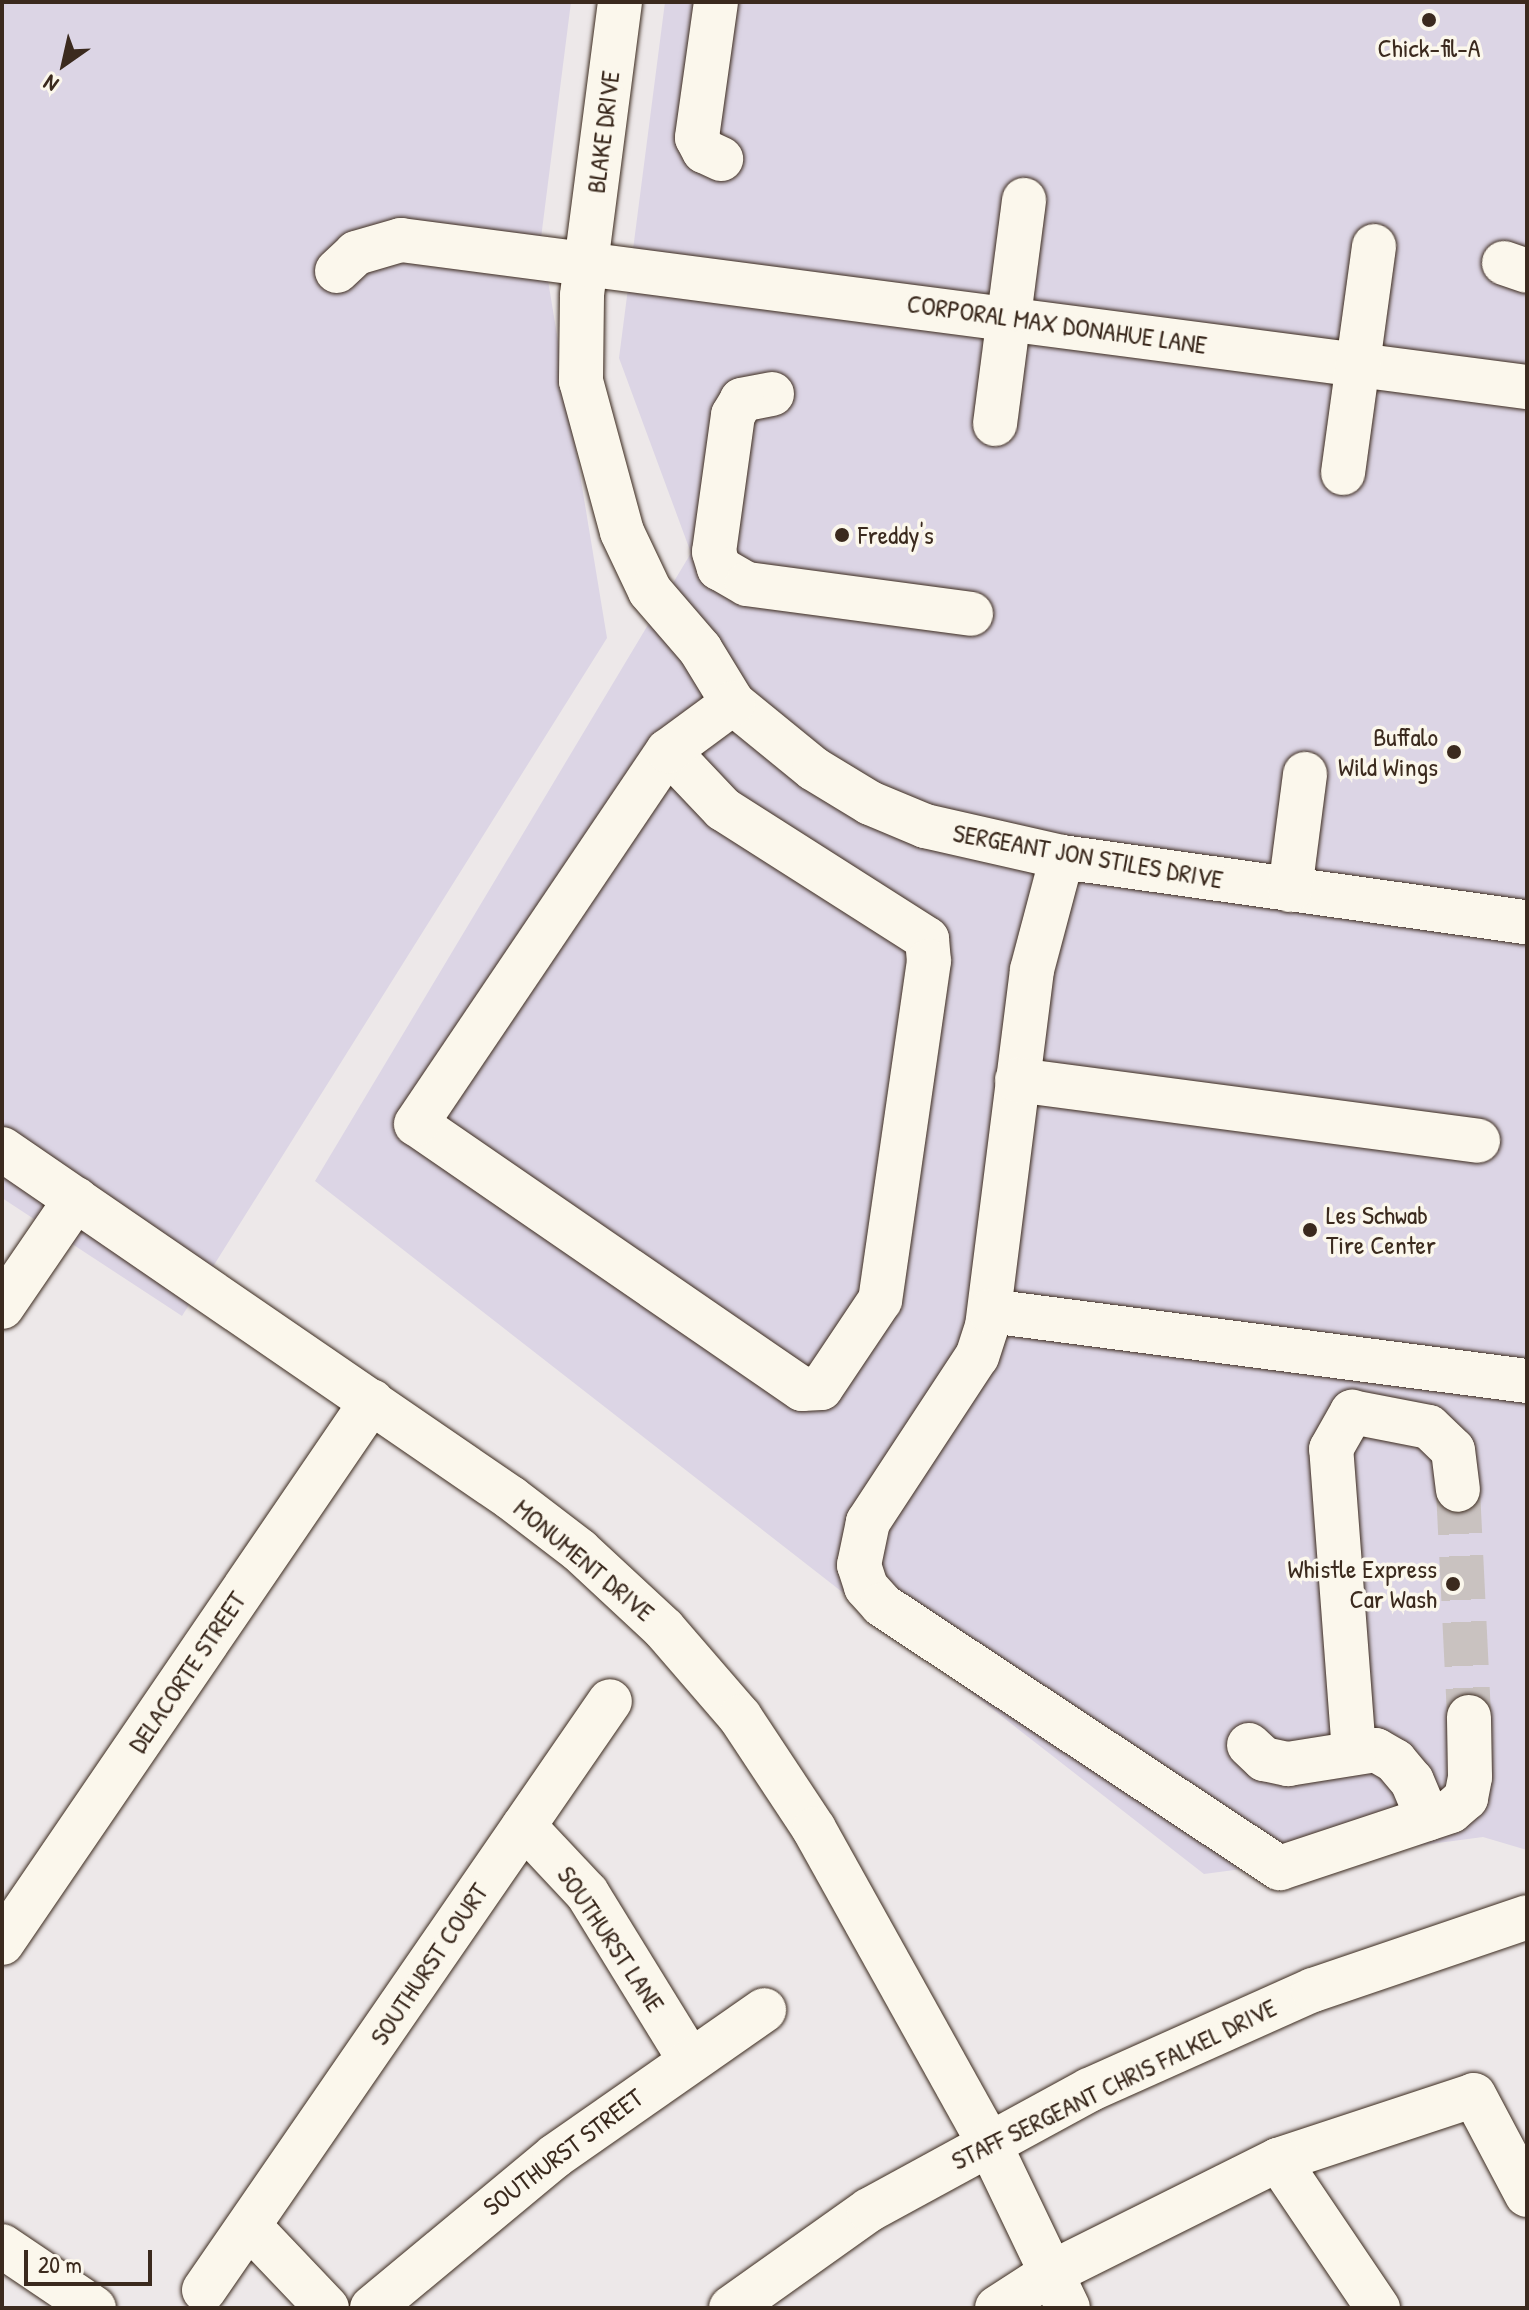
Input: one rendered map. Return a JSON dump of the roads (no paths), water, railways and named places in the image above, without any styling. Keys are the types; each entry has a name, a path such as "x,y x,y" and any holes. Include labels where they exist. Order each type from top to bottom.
{"street":[{"name":"BLAKE DRIVE","path":"586,263 620,2"},
{"path":"716,2 697,138 704,151 721,159"},
{"path":"995,424 1024,200"},
{"name":"CORPORAL MAX DONAHUE LANE","path":"337,271 356,253 401,240 1527,387"},
{"path":"1343,473 1374,246"},
{"name":"SERGEANT JON STILES DRIVE","path":"586,263 581,381 622,532 650,591 700,649 733,703 814,769 870,803 925,826 1062,857 1527,922"},
{"path":"772,394 742,400 733,415 714,552 719,568 747,584 971,614"},
{"path":"668,751 723,809 927,939 929,961 880,1300 821,1388 802,1389 416,1124 668,751 733,703"},
{"path":"1290,890 1305,774"},
{"path":"1062,857 1032,970 990,1311 977,1356 861,1540 866,1587 882,1605 1261,1859 1290,1869 1428,1819 1466,1798 1469,1717"},
{"path":"1017,1080 1478,1141"},
{"name":"MONUMENT DRIVE","path":"2,1149 372,1401 579,1550 664,1629 740,1717 814,1829 988,2141 1060,2290"},
{"path":"2,1307 76,1199"},
{"path":"990,1311 1527,1381"},
{"name":"DELACORTE STREET","path":"2,1943 372,1401"},
{"path":"1354,1752 1331,1449 1352,1412 1429,1427 1453,1450 1458,1490"},
{"name":"SOUTHURST COURT","path":"204,2290 610,1701"},
{"path":"1249,1745 1264,1759 1288,1764 1376,1750 1395,1761 1412,1781 1428,1819"},
{"name":"SOUTHURST LANE","path":"524,1826 587,1893 689,2059"},
{"name":"STAFF SERGEANT CHRIS FALKEL DRIVE","path":"731,2308 869,2210 988,2141 1242,2019 1527,1917"},
{"name":"SOUTHURST STREET","path":"372,2308 504,2196 689,2059 764,2010"},
{"path":"997,2308 1060,2290 1278,2160 1474,2095 1527,2195"},
{"path":"1278,2160 1378,2308"},
{"path":"249,2226 327,2308"},
{"path":"2,2246 94,2308"}],"tunnel":[{"path":"1458,1490 1469,1717"}],"place":[{"name":"Chick-fil-A","path":"1429,20"},
{"name":"Freddy's","path":"842,535"},
{"name":"Buffalo Wild Wings","path":"1454,752"},
{"name":"Les Schwab Tire Center","path":"1310,1230"},
{"name":"Whistle Express Car Wash","path":"1453,1584"}]}
